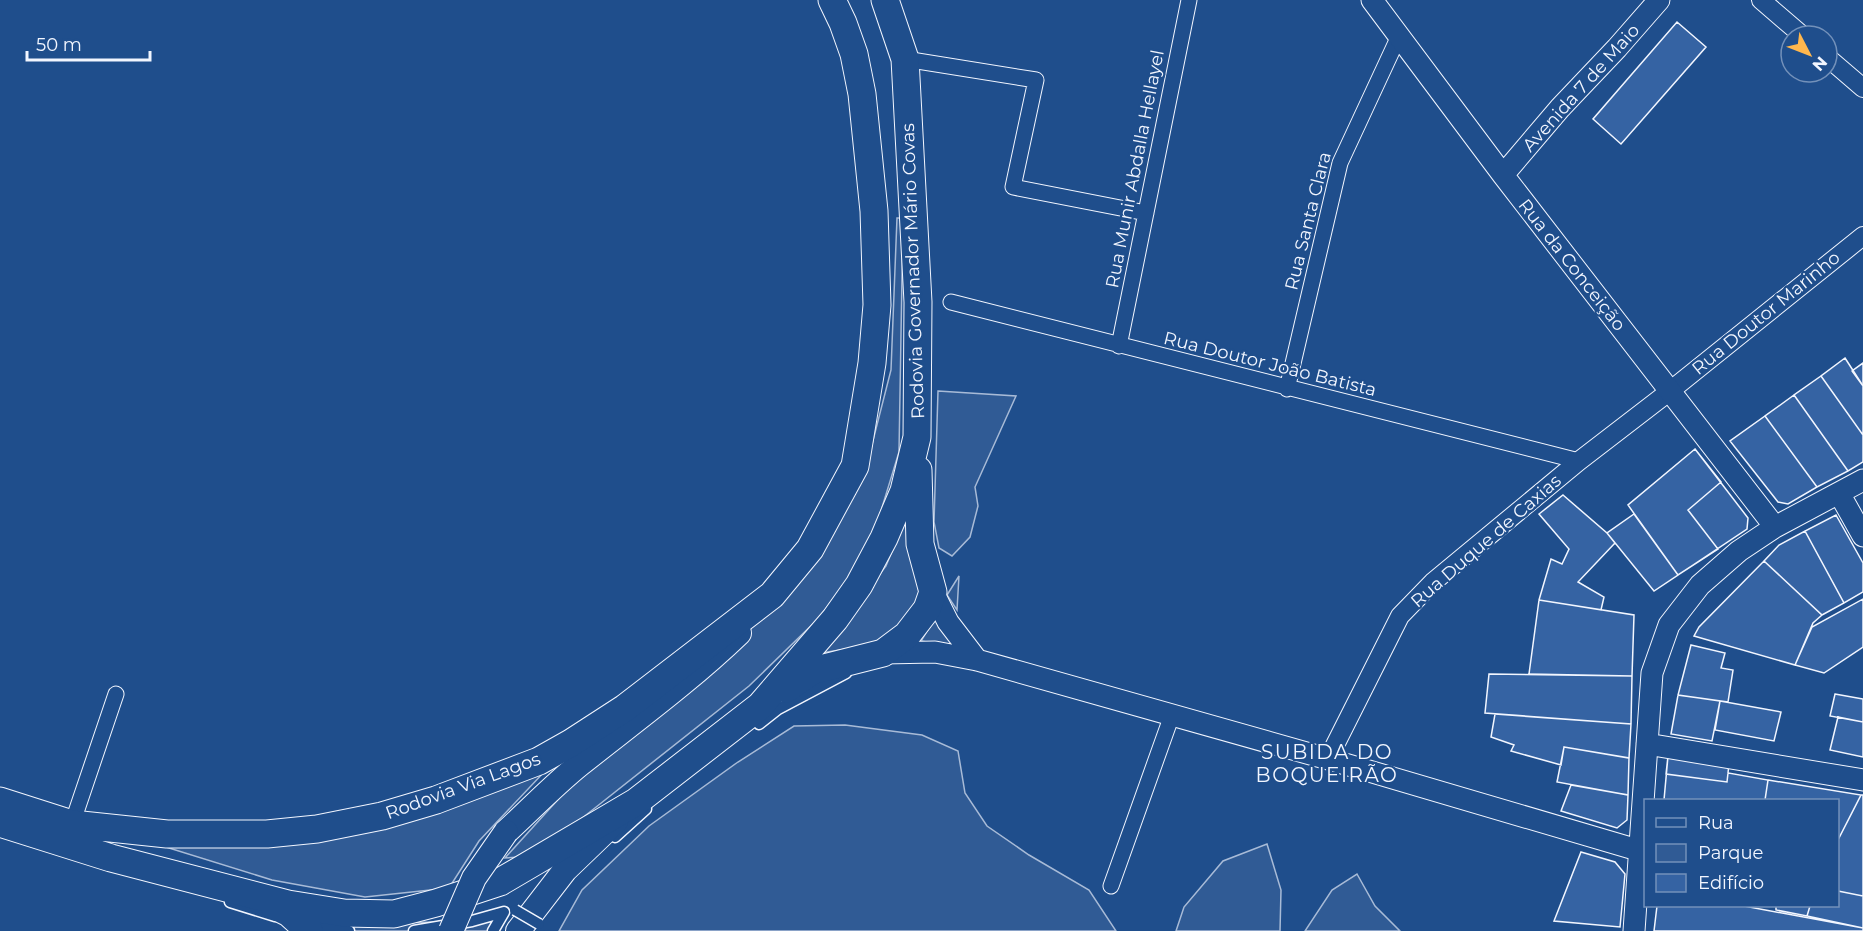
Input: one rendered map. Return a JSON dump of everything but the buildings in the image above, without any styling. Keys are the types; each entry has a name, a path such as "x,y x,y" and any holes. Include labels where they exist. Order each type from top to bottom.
{"highway":[{"name":"Rodovia Governador Mário Covas","path":"451,931 474,878 506,832 578,765 709,662 743,629 810,549 855,466 872,363 877,304 874,211 862,94 854,54 832,0"},
{"name":"Rodovia Governador Mário Covas","path":"533,917 565,870 636,802 755,718 835,619 859,585 884,538 904,491 917,437 918,302 905,59 885,0"},
{"path":"755,718 812,671 884,652 907,635 927,609 933,592 920,544 917,437"},
{"name":"Rodovia Via Lagos","path":"0,801 72,824 167,834 267,834 317,830 382,816 436,800 539,761 571,743 625,708 772,595"},
{"path":"0,823 111,858 288,904 344,913 394,914 500,882 636,802"},
{"path":"256,896 289,913 306,928"}],"main road":[{"name":"Rua da Conceição","path":"1372,0 1503,176 1775,527"},
{"name":"Avenida 7 de Maio","path":"1503,176 1560,108 1659,0"},
{"path":"1634,931 1652,673 1669,625 1700,585 1739,551 1775,527 1863,480"},
{"path":"1839,493 1863,536"},
{"path":"933,592 948,622 977,660"},
{"path":"884,652 935,652 977,660 1641,850"},
{"path":"1647,744 1863,780"}],"street":[{"name":"Rua Munir Abdalla Hellayel","path":"1119,346 1189,0"},
{"path":"1761,0 1789,24"},
{"name":"Rua Santa Clara","path":"1287,388 1340,163 1399,36"},
{"path":"905,59 1036,80 1013,187 1146,213"},
{"path":"1839,67 1863,88"},
{"name":"Rua Doutor Marinho","path":"1670,391 1863,236"},
{"name":"Rua Doutor João Batista","path":"951,302 1579,461"},
{"name":"Rua Duque de Caxias","path":"1328,759 1400,616 1432,582 1579,461 1670,391"},
{"path":"72,824 116,694"},
{"path":"1111,886 1172,716"},
{"path":"500,931 533,917 664,792 721,750"},
{"path":"0,831 202,894"},
{"path":"213,897 306,928 349,931"},
{"path":"414,931 472,921 504,912 493,931"}],"green space":[{"path":"897,218 903,218 899,452 869,550 819,618 749,686 581,819 520,857 505,858 563,794 742,638 818,555 866,468 891,370"},
{"path":"938,391 1016,396 975,487 978,506 970,537 952,556 939,548 934,522"},
{"path":"909,510 919,593 916,614 877,644 815,654 843,623 886,566"},
{"path":"959,576 957,610 947,595"},
{"path":"935,618 958,647 921,641"},
{"path":"845,725 922,735 958,751 965,793 987,826 1029,855 1089,890 1116,931 559,931 582,890 649,826 738,762 794,726"},
{"path":"546,770 479,841 449,888 365,897 272,880 140,839 288,838"},
{"path":"1267,844 1281,890 1280,931 1176,931 1184,907 1223,861"},
{"path":"1357,874 1375,906 1400,931 1305,931 1332,890"},
{"path":"308,911 379,923 438,922 436,931 325,931"},
{"path":"494,914 489,931 465,931 469,920"}],"district":[{"name":"SUBIDA DO BOQUEIRÃO","path":"1327,764"}]}
